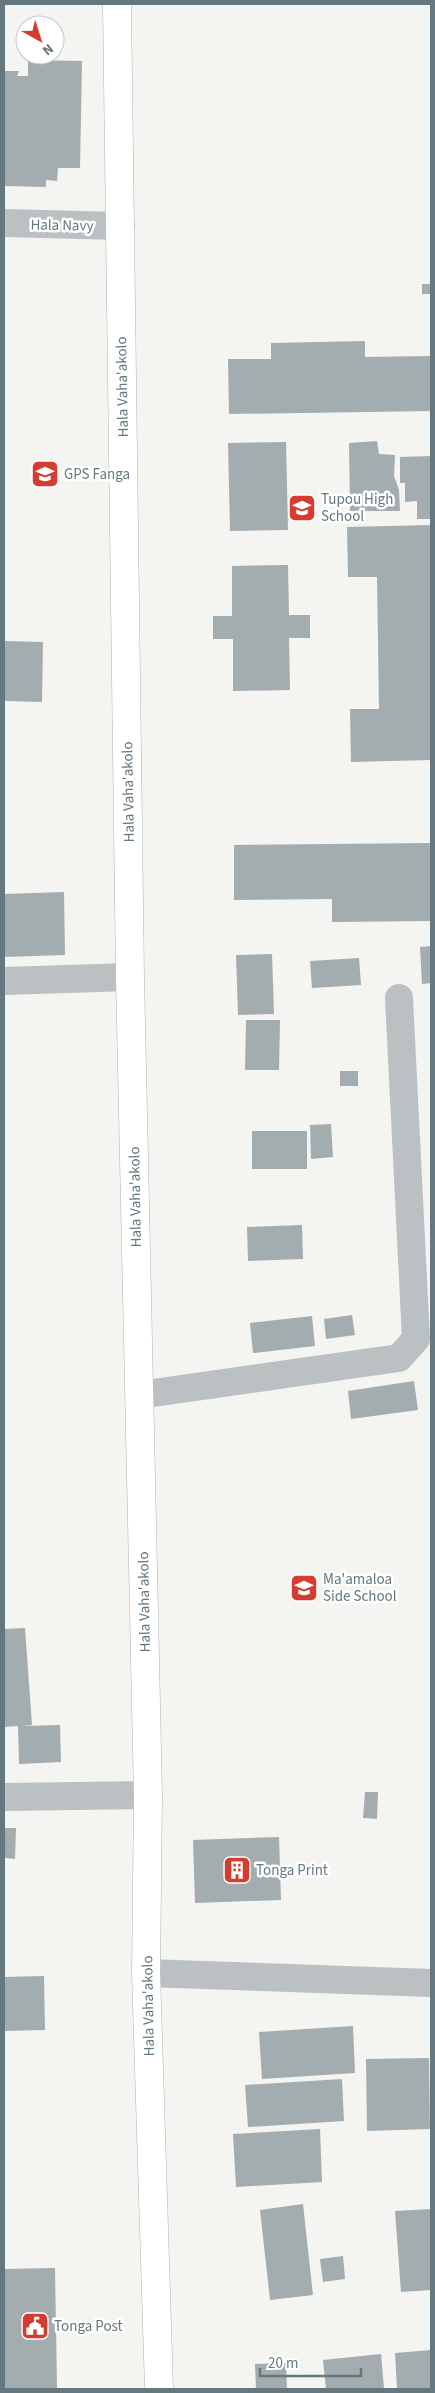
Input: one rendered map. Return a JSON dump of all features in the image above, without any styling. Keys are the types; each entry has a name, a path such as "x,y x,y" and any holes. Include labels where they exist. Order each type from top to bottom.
{"main road":[{"name":"Hala Vaha'akolo","path":"117,4 130,977 148,1795 146,1973 159,2389"}],"street":[{"name":"Hala Navy","path":"4,223 121,226"},
{"path":"4,981 130,977"},
{"path":"139,1395 399,1358 416,1339 398,998"},
{"path":"4,1797 148,1795"},
{"path":"146,1973 431,1983"}],"building":[{"path":"65,61 82,61 80,168 58,168 57,181 46,180 46,187 4,186 4,71 19,71 17,76 28,76 28,65 65,65"},
{"path":"422,284 431,284 431,294 422,294"},
{"path":"365,341 365,357 431,356 431,411 229,414 228,359 271,359 271,343"},
{"path":"377,441 379,454 395,455 394,476 399,490 400,511 350,511 349,443"},
{"path":"286,442 288,530 230,531 228,443"},
{"path":"431,456 431,519 417,519 417,501 405,502 405,483 400,483 400,457"},
{"path":"431,525 431,760 351,762 350,709 379,709 377,577 348,577 347,527"},
{"path":"288,565 289,615 310,615 310,638 289,638 290,690 233,691 233,639 213,639 213,616 232,616 232,566"},
{"path":"4,641 43,642 42,702 4,701"},
{"path":"431,843 431,921 332,922 332,899 234,900 234,845"},
{"path":"64,892 65,955 4,957 4,894"},
{"path":"431,946 431,983 422,984 420,947"},
{"path":"272,954 274,1014 238,1015 236,955"},
{"path":"359,958 361,985 312,988 310,961"},
{"path":"246,1020 280,1020 279,1070 245,1070"},
{"path":"340,1071 358,1071 358,1086 340,1086"},
{"path":"331,1124 333,1157 311,1159 310,1125"},
{"path":"252,1131 307,1131 307,1169 252,1169"},
{"path":"302,1225 303,1259 248,1261 247,1227"},
{"path":"352,1315 355,1335 326,1339 324,1319"},
{"path":"312,1316 315,1346 253,1353 250,1323"},
{"path":"414,1381 418,1410 351,1419 348,1391"},
{"path":"25,1628 32,1725 21,1726 60,1725 61,1762 19,1764 18,1726 4,1727 4,1629"},
{"path":"365,1792 378,1792 377,1819 363,1818"},
{"path":"4,1828 16,1828 15,1859 4,1858"},
{"name":"Tonga Print","path":"279,1837 281,1900 195,1903 193,1840"},
{"path":"44,1976 45,2030 4,2031 4,1977"},
{"path":"353,2026 355,2073 262,2079 259,2032"},
{"path":"429,2058 430,2129 367,2131 366,2059"},
{"path":"342,2079 344,2121 248,2127 245,2085"},
{"path":"320,2129 322,2182 236,2187 233,2134"},
{"path":"303,2204 313,2295 270,2300 260,2210"},
{"path":"431,2209 431,2290 401,2292 395,2211"},
{"path":"343,2256 345,2279 323,2282 320,2259"},
{"path":"55,2268 57,2389 4,2389 4,2269"},
{"path":"431,2350 431,2389 397,2389 395,2353"},
{"path":"381,2354 384,2388 326,2389 323,2360"},
{"path":"286,2363 287,2389 256,2389 255,2364"}],"place":[{"name":"GPS Fanga","path":"45,474"},
{"name":"Tupou High School","path":"302,508"},
{"name":"Ma'amaloa Side School","path":"304,1588"},
{"name":"Tonga Print","path":"237,1870"},
{"name":"Tonga Post","path":"35,2326"}]}
